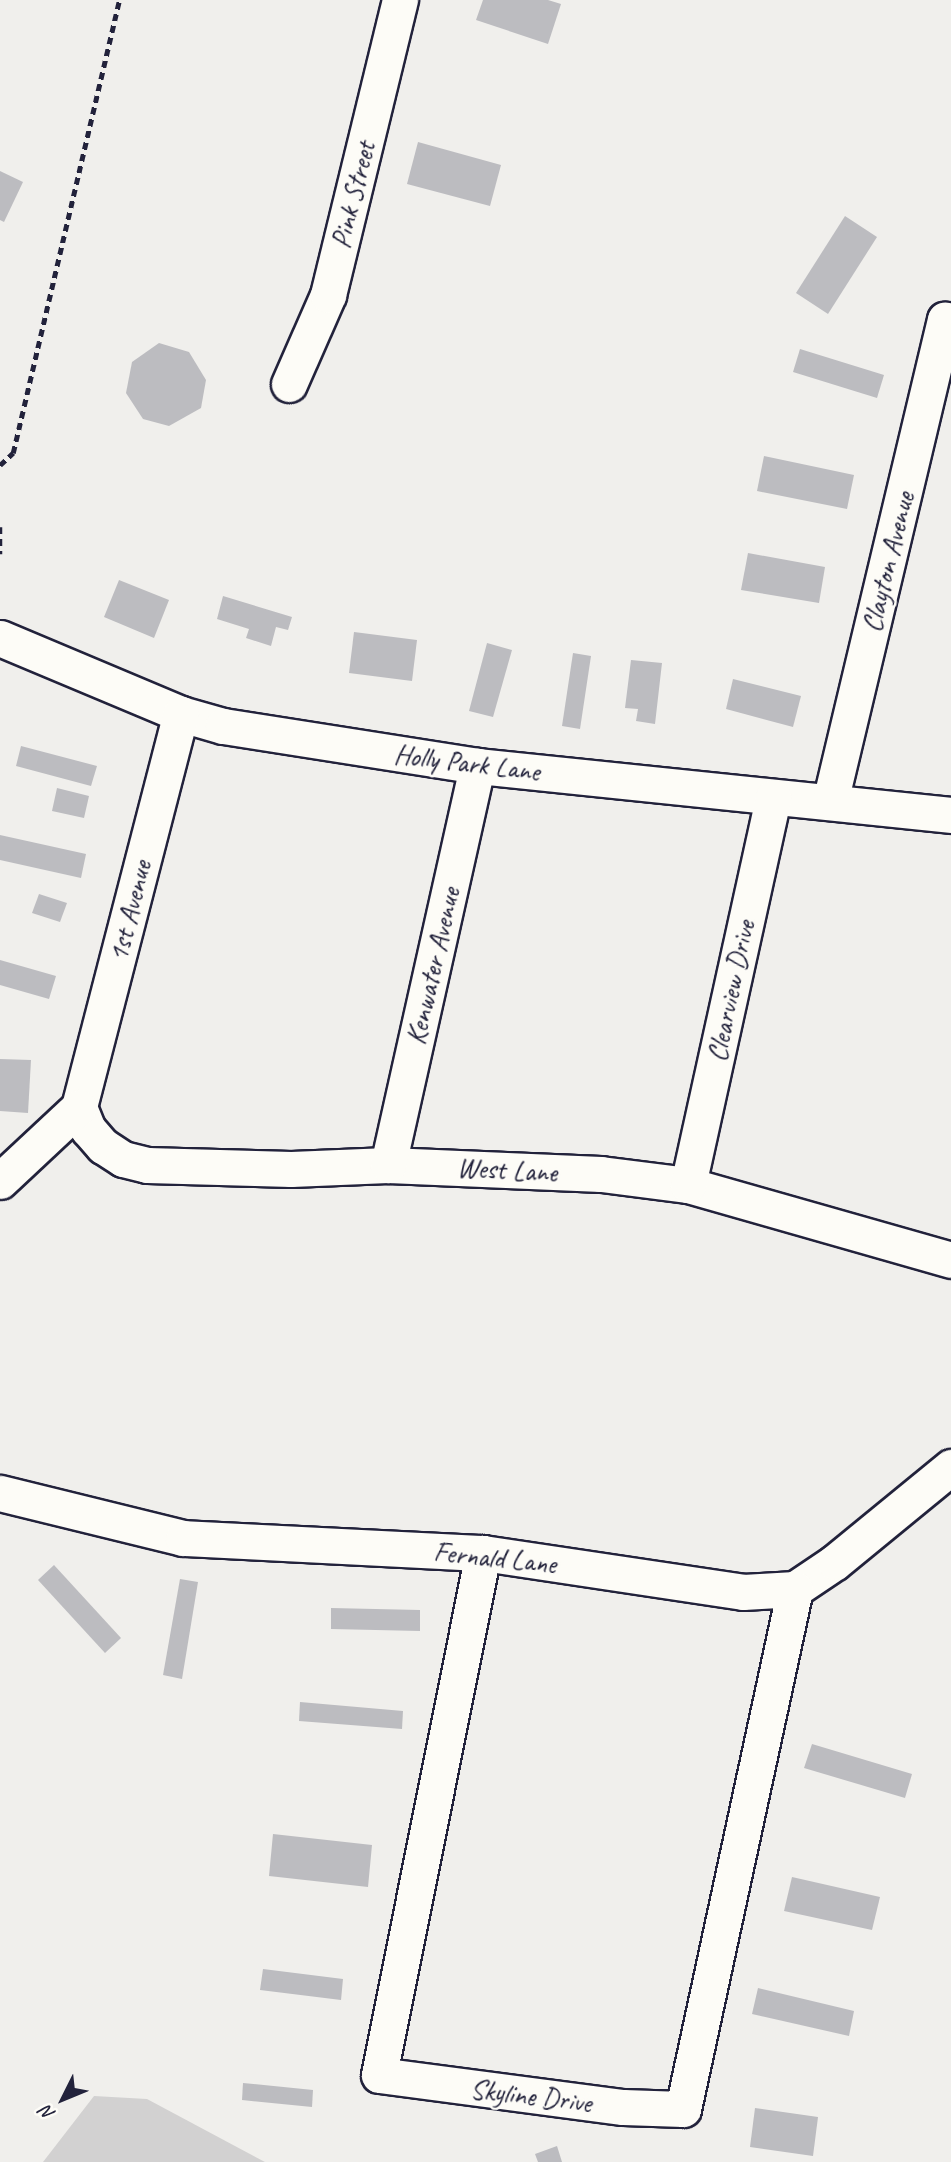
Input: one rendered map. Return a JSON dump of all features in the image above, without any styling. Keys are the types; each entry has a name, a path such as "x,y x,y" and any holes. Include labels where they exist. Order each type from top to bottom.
{"street":[{"name":"Pink Street","path":"289,384 328,295 400,0"},
{"name":"Clayton Avenue","path":"830,802 948,321"},
{"name":"Holly Park Lane","path":"0,638 181,714 288,738 477,766 951,815"},
{"name":"1st Avenue","path":"79,1107 181,714"},
{"name":"Kenwater Avenue","path":"388,1165 477,766"},
{"name":"Clearview Drive","path":"688,1185 773,797"},
{"name":"West Lane","path":"79,1107 88,1129 103,1146 123,1159 147,1165 291,1169 388,1165 601,1174 688,1185 951,1260"},
{"path":"0,1181 79,1107"},
{"path":"795,1589 835,1562 951,1467"},
{"name":"Fernald Lane","path":"0,1493 183,1538 483,1553 743,1592 795,1589"},
{"name":"Skyline Drive","path":"483,1553 379,2075 623,2107 683,2109 795,1589"}],"path":[{"path":"0,464 13,453 119,0"},
{"path":"0,527 0,554"}],"shaded area":[{"path":"94,2096 147,2099 265,2162 43,2162"}],"building":[{"path":"483,0 548,0 561,4 548,44 476,20"},
{"path":"418,142 501,165 490,206 407,184"},
{"path":"0,171 23,182 4,222 0,220"},
{"path":"845,216 877,237 828,314 796,293"},
{"path":"159,343 189,352 206,380 201,408 169,426 143,419 126,393 132,362"},
{"path":"800,349 884,375 877,398 793,372"},
{"path":"764,456 854,475 847,509 757,491"},
{"path":"748,553 825,567 819,603 741,590"},
{"path":"119,580 169,600 154,638 104,617"},
{"path":"223,596 292,617 288,630 276,627 271,646 246,638 249,629 217,619"},
{"path":"354,632 417,640 412,681 349,673"},
{"path":"487,643 512,650 493,717 469,711"},
{"path":"573,653 591,656 580,729 562,726"},
{"path":"631,660 662,663 655,724 636,721 638,709 625,708"},
{"path":"733,679 801,696 793,727 726,709"},
{"path":"21,746 97,766 91,786 16,766"},
{"path":"57,788 89,796 84,818 52,811"},
{"path":"0,835 86,854 81,878 0,860"},
{"path":"39,894 67,903 60,922 32,913"},
{"path":"0,960 56,976 49,999 0,985"},
{"path":"0,1059 31,1060 28,1113 0,1111"},
{"path":"54,1565 121,1638 105,1653 38,1580"},
{"path":"180,1579 198,1582 182,1679 163,1675"},
{"path":"331,1608 420,1610 420,1631 331,1629"},
{"path":"300,1702 403,1711 402,1729 299,1721"},
{"path":"812,1744 912,1774 905,1798 804,1768"},
{"path":"273,1834 372,1845 368,1887 269,1876"},
{"path":"792,1877 880,1897 872,1930 784,1911"},
{"path":"263,1969 343,1979 341,2000 260,1990"},
{"path":"758,1988 854,2011 849,2036 752,2014"},
{"path":"243,2083 313,2090 312,2107 242,2100"},
{"path":"755,2108 818,2117 813,2156 750,2147"},
{"path":"557,2146 562,2162 538,2162 535,2154"}]}
